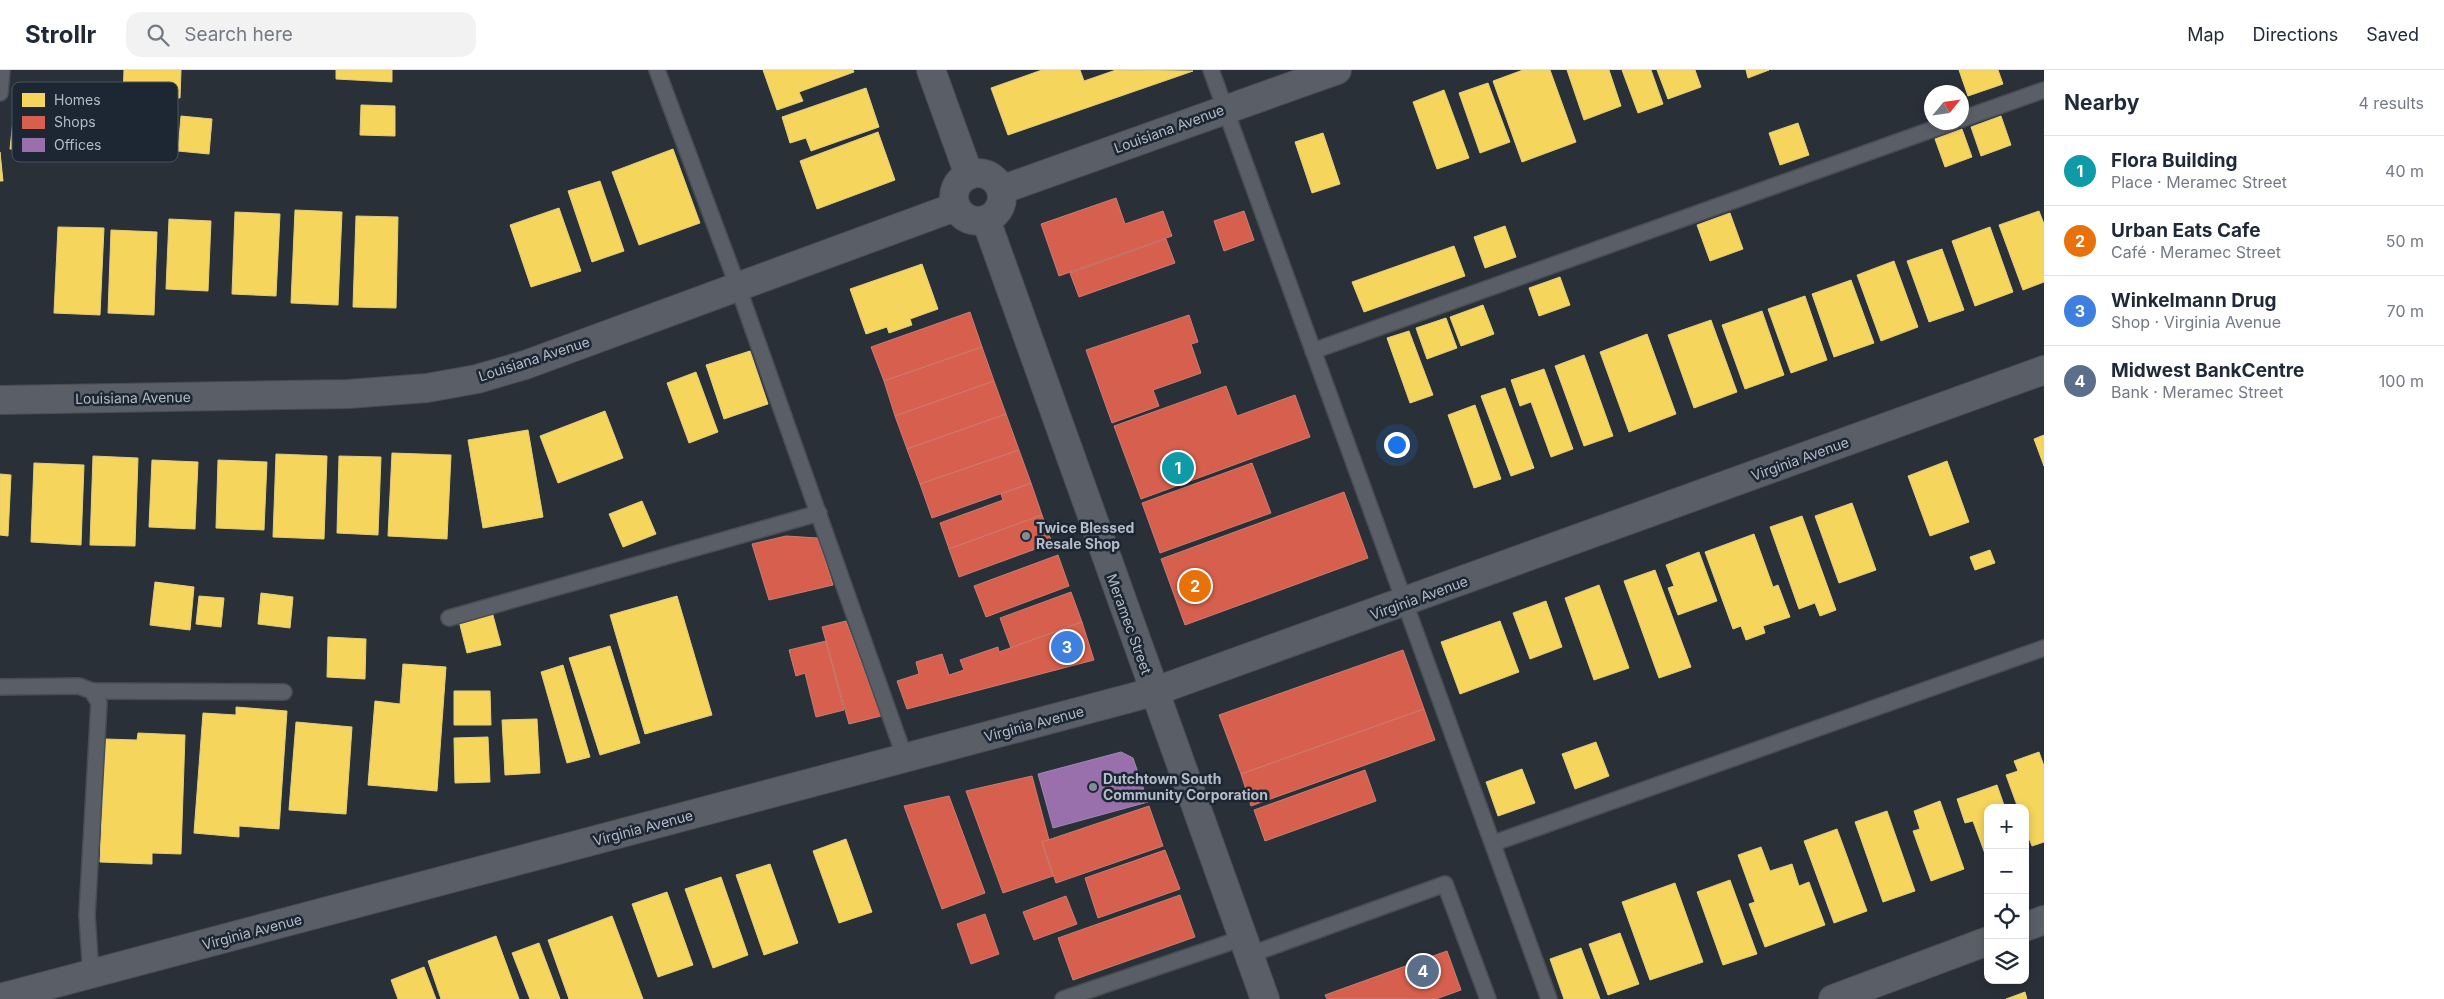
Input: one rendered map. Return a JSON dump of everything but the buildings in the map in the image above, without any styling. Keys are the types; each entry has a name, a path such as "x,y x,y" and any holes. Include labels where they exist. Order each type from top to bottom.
{"street":[{"path":"931,70 969,175"},
{"name":"Louisiana Avenue","path":"1001,190 1337,70"},
{"path":"977,173 992,178 1001,190 1001,205 992,217 986,220 972,221 965,218 955,207 954,191 962,178 969,175 977,173"},
{"name":"Louisiana Avenue","path":"0,400 348,394 427,388 477,379 525,365 955,207"},
{"name":"Meramec Street","path":"986,220 1265,999"},
{"name":"Virginia Avenue","path":"0,998 1154,692 1405,603 2044,370"},
{"path":"2029,926 2044,920"},
{"path":"1833,999 1984,942"}],"lane":[{"path":"0,93 2,70"},
{"path":"657,70 738,287 905,758"},
{"path":"1211,70 1550,999"},
{"path":"1969,117 2044,90"},
{"path":"1313,352 1931,130"},
{"path":"449,618 819,513"},
{"path":"1494,843 2044,648"},
{"path":"0,687 79,686 92,691 284,692"},
{"path":"91,975 87,915 99,703 92,691"},
{"path":"1063,999 1246,946 1445,884 1488,999"}],"place":[{"name":"Flora Building","path":"1178,468"},
{"name":"Twice Blessed Resale Shop","path":"1026,536"},
{"name":"Urban Eats Cafe","path":"1195,586"},
{"name":"Winkelmann Drug","path":"1067,647"},
{"name":"Dutchtown South Community Corporation","path":"1093,787"},
{"name":"Midwest BankCentre","path":"1423,971"}]}
